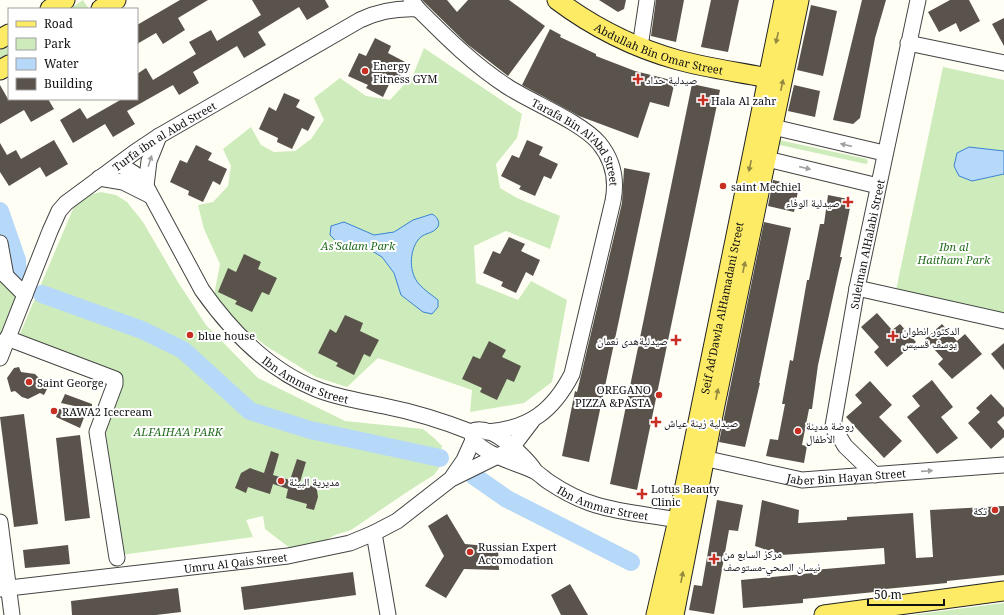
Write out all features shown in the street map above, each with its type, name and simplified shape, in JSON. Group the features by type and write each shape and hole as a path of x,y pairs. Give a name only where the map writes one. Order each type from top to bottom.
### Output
{"main road":[{"path":"52,8 65,0"},
{"path":"103,8 116,0"},
{"name":"Abdullah Bin Omar Street","path":"557,0 585,19 640,47 678,60 768,78"},
{"name":"Seif Ad'Dawla AlHamadani Street","path":"662,614 678,520 698,456 768,78 784,0"},
{"name":"Seif Ad'Dawla AlHamadani Street","path":"662,614 767,159 799,0"},
{"path":"824,615 1004,591"}],"street":[{"path":"640,47 647,0"},
{"name":"Suleiman AlHalabi Street","path":"874,475 845,446 834,426 857,288 884,153 918,0"},
{"name":"Turfa ibn al Abd Street","path":"0,358 4,340 25,295 59,211 66,203 159,136 360,20 388,10 415,5"},
{"name":"Tarafa Bin Al'Abd Street","path":"415,5 467,58 508,87 592,136 604,150 612,166 615,183 613,201 572,374 556,400 532,421"},
{"path":"908,43 1004,63"},
{"path":"773,128 884,153"},
{"path":"99,178 123,182 148,191 149,162 159,136"},
{"path":"767,159 878,186"},
{"name":"Ibn Ammar Street","path":"119,164 138,176 210,300 238,334 267,360 316,389 358,401 411,412 472,436 482,447 497,456 535,472 563,491 595,505 678,520"},
{"path":"0,243 6,276 25,295"},
{"path":"857,288 1004,321"},
{"path":"4,340 115,379 115,384 97,432 117,558"},
{"path":"487,432 510,429 532,421"},
{"path":"497,456 514,446 532,421"},
{"name":"Ibn Ammar Street","path":"472,436 477,430 487,432 514,446 526,458 535,472"},
{"name":"Umru Al Qais Street","path":"451,479 464,460 472,436"},
{"name":"Umru Al Qais Street","path":"4,588 288,556 338,547 374,533 397,520 451,479 497,456"},
{"name":"Jaber Bin Hayan Street","path":"698,456 802,480 1004,465"},
{"path":"0,522 4,588 12,615"},
{"path":"374,533 388,615"}],"green space":[{"path":"83,0 88,8 71,8"},
{"path":"8,46 8,59 0,63 0,50"},
{"name":"As'Salam Park","path":"424,48 522,114 517,138 496,164 500,188 517,198 560,216 550,249 506,231 474,246 476,283 518,300 531,281 567,300 552,382 524,403 470,412 472,390 378,358 347,387 316,377 266,346 236,322 214,295 220,264 204,229 198,205 213,202 228,186 231,166 223,149 251,127 261,145 274,152 295,151 311,139 324,120 314,98 340,78 366,96 390,100 413,75"},
{"name":"Ibn al Haitham Park","path":"943,67 1004,80 1004,313 896,290"},
{"path":"779,140 867,159 868,162 866,164 780,145"},
{"name":"ALFAIHA'A PARK","path":"101,192 116,195 127,202 143,222 178,282 206,325 258,378 345,421 423,429 442,446 441,452 307,423 261,407 256,420 317,439 430,459 441,465 434,475 351,530 335,535 319,544 291,549 265,529 263,516 246,520 253,537 121,555 105,427 122,375 19,336 73,209 84,196"},
{"path":"0,263 18,290 2,333 0,333"},
{"path":"1004,603 1004,615 911,615"}],"water":[{"path":"969,147 1004,151 1004,174 972,181 959,176 954,166 957,153"},
{"path":"432,214 436,216 439,225 434,231 422,236 418,240 413,250 411,262 413,274 419,284 438,300 438,307 432,314 423,312 401,295 394,273 382,257 354,243 337,242 330,235 331,226 344,222 374,235 394,232 413,220"}],"building":[{"path":"180,0 208,0 178,18 185,30 163,44 156,33 138,43 138,24"},
{"path":"252,0 325,0 329,7 307,20 299,7 258,32 266,45 244,58 237,46 193,72 199,83 179,95 173,85 127,111 135,124 113,137 105,124 73,143 60,120 80,108 87,119 120,100 138,100 138,73 146,68 153,80 196,54 189,42 211,30 217,41 261,15"},
{"path":"422,0 447,0 457,12 468,0 509,0 545,26 508,76 467,44"},
{"path":"599,0 626,0 624,9 618,12"},
{"path":"656,0 684,0 676,42 651,36"},
{"path":"711,0 739,0 728,52 701,47"},
{"path":"862,0 886,0 875,38 860,118 853,124 833,120"},
{"path":"950,0 969,0 980,21 960,32 956,23 939,32 928,12"},
{"path":"811,5 837,11 823,76 797,70"},
{"path":"1004,18 1004,46 992,24"},
{"path":"550,29 561,35 560,37 596,54 596,56 635,71 675,81 669,107 650,102 638,138 579,116 522,85"},
{"path":"375,38 391,46 388,53 407,63 399,79 393,76 383,97 366,88 368,85 348,76 359,53 366,56"},
{"path":"692,84 720,90 637,490 610,484"},
{"path":"0,85 8,100 49,100 54,109 31,122 24,110 0,124"},
{"path":"794,85 820,91 815,117 788,111"},
{"path":"284,93 300,100 296,107 315,117 308,131 302,128 292,149 277,142 278,138 259,129 269,107 276,111"},
{"path":"54,140 68,164 46,177 40,167 9,186 0,172 0,143 7,155 16,150 21,159"},
{"path":"527,140 543,147 539,155 558,164 551,179 544,176 535,196 519,189 521,186 501,176 512,155 519,158"},
{"path":"196,145 212,153 208,160 227,169 220,185 213,181 203,202 188,195 189,191 170,182 180,160 187,163"},
{"path":"624,168 650,173 589,462 562,456 575,391 577,392 622,203"},
{"path":"773,180 799,186 794,212 768,206"},
{"path":"828,195 848,199 851,203 840,257 842,257 818,365 812,409 809,409 802,445 807,446 804,463 766,456 770,439 778,440 785,404 782,404 790,360 793,361 807,280 809,280 820,224 824,224"},
{"path":"764,222 791,228 760,383 745,447 719,442"},
{"path":"509,237 525,244 521,251 540,260 533,276 526,272 516,293 501,286 503,282 483,273 493,251 500,254"},
{"path":"244,254 261,262 258,269 277,278 269,295 262,292 252,312 235,304 237,301 218,292 228,268 236,272"},
{"path":"877,313 892,330 900,324 916,342 887,367 874,352 879,347 861,327"},
{"path":"345,315 363,323 360,331 379,340 370,357 364,354 354,375 336,366 338,363 318,353 330,329 336,333"},
{"path":"942,324 957,341 965,334 982,354 952,379 938,364 943,359 925,339"},
{"path":"489,341 506,350 502,357 521,366 514,382 507,379 497,400 480,392 482,388 462,379 473,356 480,359"},
{"path":"1004,343 1004,370 991,354"},
{"path":"19,367 21,372 35,374 40,379 42,385 48,387 44,395 40,393 28,399 22,397 15,391 11,392 7,378 14,368"},
{"path":"932,380 953,407 941,417 958,438 937,454 907,417 920,406 912,396"},
{"path":"870,381 892,405 879,417 902,441 884,458 846,417 862,403 855,395"},
{"path":"65,394 92,404 92,408 88,407 80,428 56,417 59,409 79,407 61,403"},
{"path":"991,394 1004,408 1004,416 997,422 1004,430 1004,437 991,449 968,423 980,412 976,408"},
{"path":"24,414 38,524 14,527 0,417"},
{"path":"80,435 90,518 65,521 56,438"},
{"name":"مديرية البيئة","path":"271,451 279,454 273,475 290,480 297,459 306,462 300,482 316,487 318,497 314,510 306,508 307,504 286,498 288,489 273,484 270,494 248,487 246,493 235,488 241,473 250,468 264,473"},
{"path":"717,500 743,505 738,531 729,530 714,614 689,610 694,585 702,586"},
{"path":"762,500 799,510 798,523 847,520 847,517 913,513 916,558 933,557 930,510 1004,506 1004,575 947,581 947,583 875,590 875,592 803,599 803,603 743,608 741,580 813,573 813,570 885,564 884,548 781,555 755,546"},
{"name":"Russian Expert Accomodation","path":"447,514 465,544 498,547 499,570 464,569 446,598 425,586 444,556 428,526"},
{"path":"68,545 70,564 25,568 23,550"},
{"path":"353,572 356,595 244,610 241,587"},
{"path":"570,584 588,615 561,615 551,595"},
{"path":"178,588 181,612 156,615 72,615 71,601"}],"waterway":[{"path":"0,211 17,260 18,276"},
{"path":"42,294 142,330 183,350 250,411 310,430 440,458"},
{"path":"474,476 507,499 631,562"}],"place":[{"name":"Energy Fitness GYM","path":"365,71"},
{"name":"صيدلية حداد","path":"638,79"},
{"name":"Hala Al zahr","path":"703,100"},
{"name":"saint Mechiel","path":"723,186"},
{"name":"صيدلية الوفاء","path":"848,202"},
{"name":"blue house","path":"190,335"},
{"name":"الدكتور انطوان يوسف قسيس","path":"893,336"},
{"name":"صيدليةهدى نعمان","path":"676,340"},
{"name":"Saint George","path":"29,382"},
{"name":"OREGANO PIZZA &PASTA","path":"659,395"},
{"name":"RAWA2 Icecream","path":"54,411"},
{"name":"صيدلية زينة عياش","path":"656,422"},
{"name":"روضة مدينة الأطفال","path":"798,431"},
{"name":"مديرية البيئة","path":"281,481"},
{"name":"Lotus Beauty Clinic","path":"642,494"},
{"name":"تكة","path":"995,510"},
{"name":"Russian Expert Accomodation","path":"470,552"},
{"name":"مركز السابع من نيسان الصحي-مستوصف","path":"714,559"}]}
